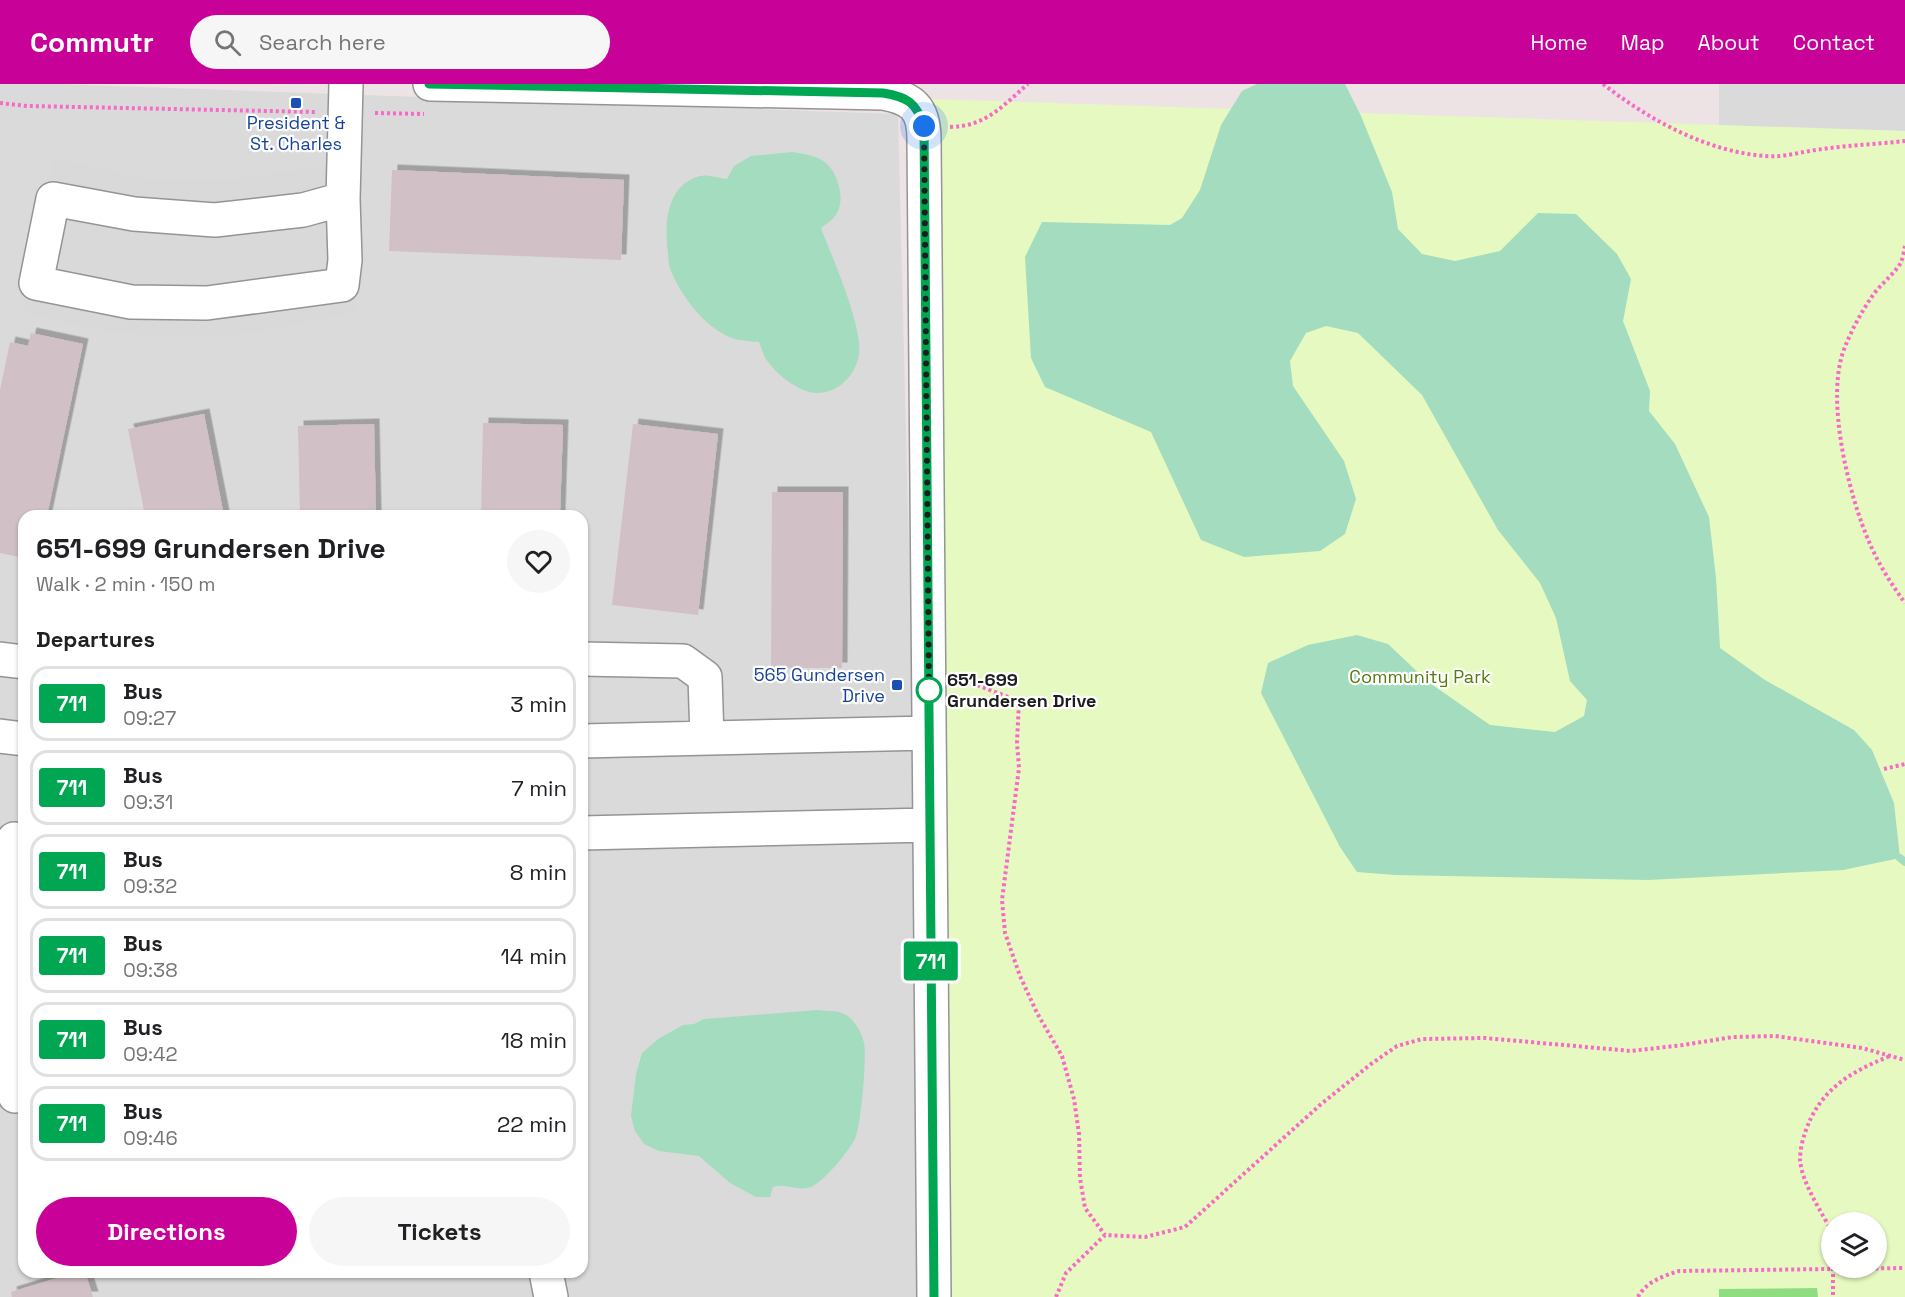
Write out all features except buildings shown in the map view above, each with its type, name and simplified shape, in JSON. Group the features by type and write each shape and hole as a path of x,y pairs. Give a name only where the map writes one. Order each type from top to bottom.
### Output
{"street":[{"path":"343,199 303,210 215,220 134,214 52,199 36,283 130,302 207,303 342,285 345,260 343,199 345,84"},
{"path":"430,84 883,93 900,96 913,104 919,112 924,126 934,1297"},
{"path":"0,659 18,661"},
{"path":"588,659 683,661 705,678 707,738"},
{"path":"588,741 929,733"},
{"path":"0,736 18,738"},
{"path":"588,833 930,825"},
{"path":"13,839 15,1096"},
{"path":"547,1278 551,1297"}],"path":[{"path":"945,128 972,126 981,122 1028,84"},
{"path":"1603,84 1632,106 1678,130 1724,149 1764,156 1788,156 1821,149 1905,141"},
{"path":"0,103 27,106 325,112"},
{"path":"1905,246 1903,262 1874,293 1843,350 1837,407 1852,494 1870,545 1905,603"},
{"path":"966,681 1019,701 1017,743 1019,768 1002,900 1005,933 1020,976 1037,1013 1062,1056 1074,1099 1080,1178 1085,1208 1105,1235"},
{"path":"1884,769 1905,764"},
{"path":"1056,1297 1066,1273 1105,1235 1145,1237 1185,1227 1320,1105 1371,1064 1397,1046 1422,1039 1485,1038 1631,1051 1733,1036 1775,1036 1862,1048 1905,1060"},
{"path":"1822,1212 1809,1187 1800,1160 1803,1139 1811,1114 1828,1093 1846,1078 1867,1065 1891,1056"},
{"path":"1638,1297 1641,1290 1661,1276 1679,1271 1821,1268"},
{"path":"1887,1268 1905,1268"},
{"path":"1833,1278 1833,1297"}],"shaded area":[{"path":"0,84 58,84 898,114 915,787 923,1297 0,1297"},
{"path":"1257,84 1345,84 1361,116 1392,192 1398,229 1422,254 1455,261 1500,251 1538,213 1576,214 1617,254 1631,279 1623,321 1650,391 1649,411 1675,444 1709,517 1716,578 1720,648 1765,680 1854,730 1872,750 1894,803 1900,858 1843,870 1648,880 1395,875 1357,872 1340,847 1261,693 1268,663 1308,645 1357,635 1388,644 1427,681 1490,725 1555,732 1584,716 1587,700 1570,681 1556,618 1540,583 1498,530 1422,395 1358,333 1326,326 1306,333 1290,361 1293,386 1344,461 1356,499 1345,534 1320,551 1244,557 1201,540 1151,432 1045,387 1031,358 1025,257 1042,222 1170,225 1182,218 1200,190 1221,125 1242,91"},
{"path":"1719,84 1905,84 1905,131 1719,126"},
{"path":"792,152 810,155 823,161 831,169 838,182 840,204 838,210 832,219 821,228 852,310 859,342 859,355 851,374 838,387 820,393 801,389 784,378 767,361 759,342 732,338 713,327 696,311 681,291 668,260 667,218 674,197 680,188 700,176 727,179 734,166 751,156"},
{"path":"53,158 150,180 236,179 349,162 356,310 347,314 237,334 164,337 90,328 23,312"},
{"path":"817,1010 838,1012 851,1019 863,1039 865,1062 861,1107 855,1139 837,1163 816,1184 805,1188 773,1187 770,1197 756,1197 730,1183 699,1156 659,1151 644,1144 635,1131 631,1116 636,1074 642,1053 658,1039 683,1025 694,1024 704,1019"}],"green space":[{"name":"Community Park","path":"932,99 1905,131 1905,1297 937,1297"},
{"path":"1817,1288 1818,1297 1719,1297 1719,1289"}],"waterway":[{"path":"1900,858 1905,862"}],"bus line":[{"name":"711","path":"429,84 883,93 900,96 913,104 919,112 924,126 934,1297"}],"place":[{"name":"President & St. Charles","path":"296,103"},
{"name":"565 Gundersen Drive","path":"897,685"},
{"name":"651-699 Grundersen Drive","path":"929,690"}],"route":[{"path":"924,126 929,690"}]}
